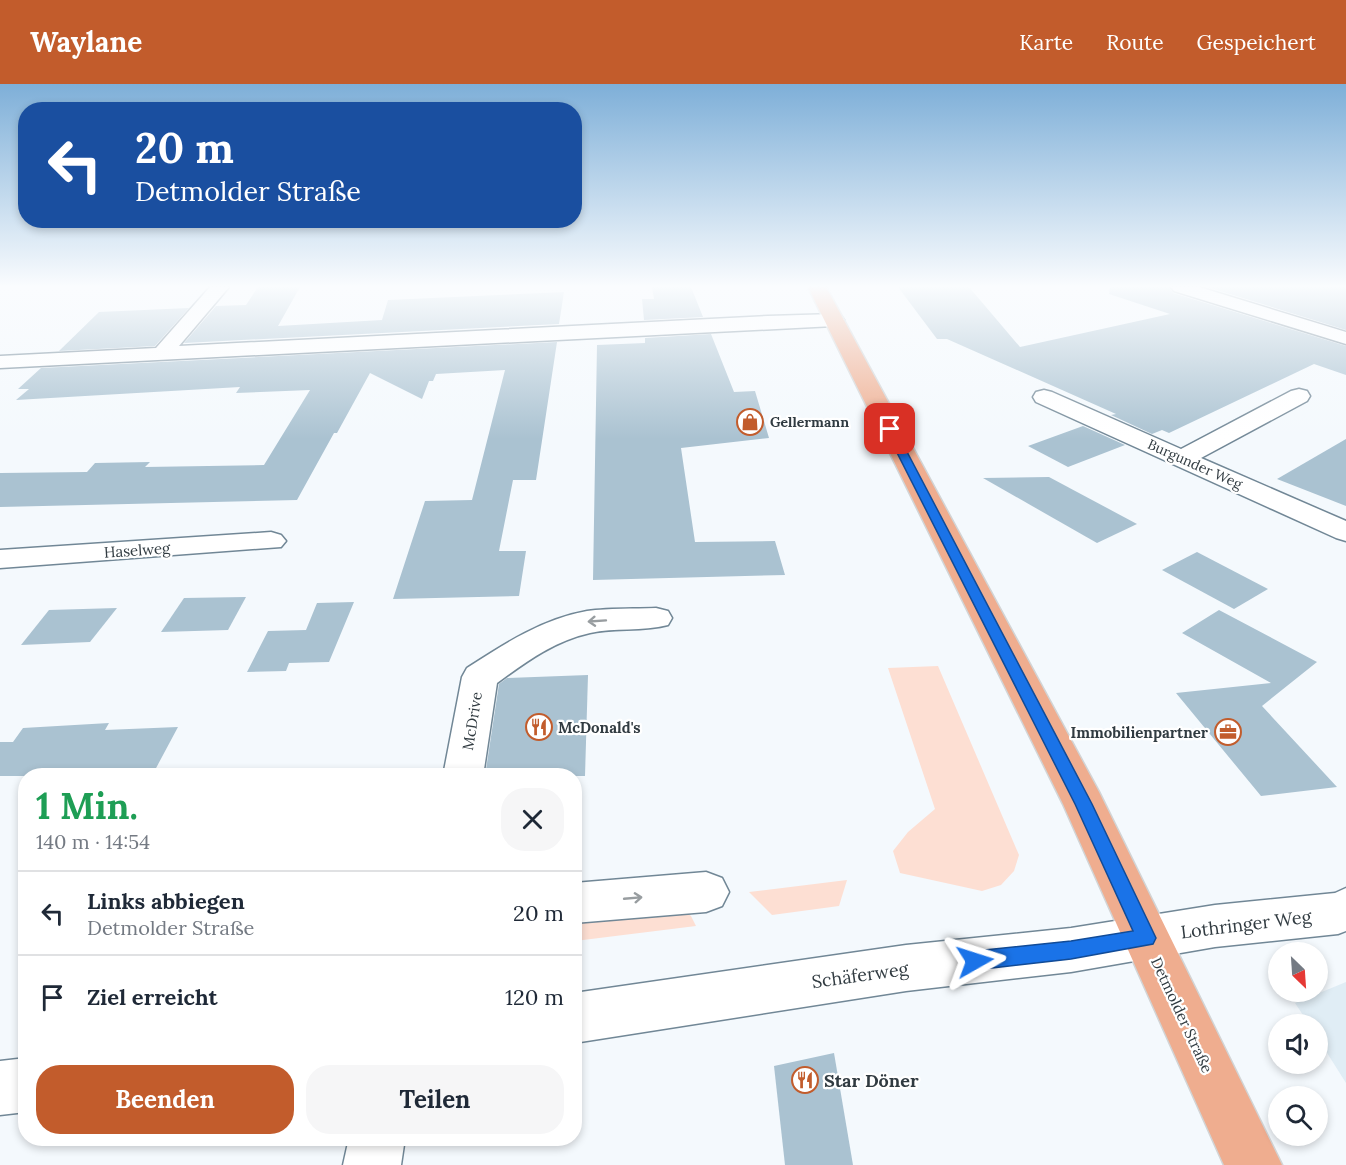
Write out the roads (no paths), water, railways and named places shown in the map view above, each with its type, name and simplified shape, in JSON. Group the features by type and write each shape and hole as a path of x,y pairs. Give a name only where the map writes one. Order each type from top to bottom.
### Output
{"main road":[{"name":"Detmolder Straße","path":"842,337 1084,804 1253,1165"}],"street":[{"path":"162,354 176,337"},
{"path":"0,362 162,354 381,337"},
{"path":"1182,458 1299,396"},
{"name":"Burgunder Weg","path":"1044,397 1345,530"},
{"name":"Haselweg","path":"1,559 271,541"},
{"name":"McDrive","path":"464,768 480,677 533,641 587,622 656,618"},
{"path":"582,902 706,892"},
{"name":"Lothringer Weg","path":"1146,938 1215,927 1338,913 1346,909"},
{"name":"Schäferweg","path":"582,1016 906,968 1071,950 1146,938"},
{"path":"0,1088 18,1086"},
{"path":"372,1165 376,1146"}],"place":[{"name":"Gellermann","path":"750,422"},
{"name":"McDonald's","path":"539,727"},
{"name":"Immobilienpartner","path":"1228,732"},
{"name":"Star Döner","path":"805,1080"}]}
